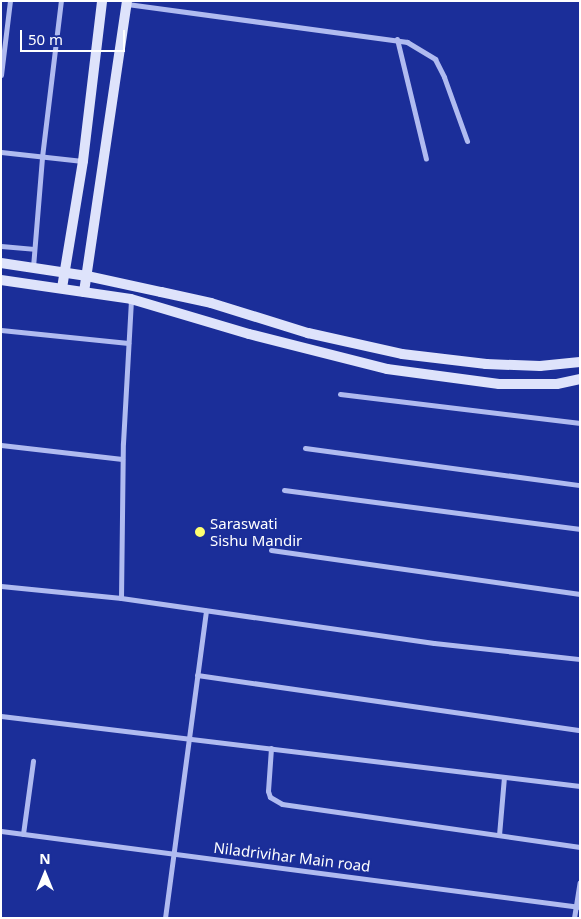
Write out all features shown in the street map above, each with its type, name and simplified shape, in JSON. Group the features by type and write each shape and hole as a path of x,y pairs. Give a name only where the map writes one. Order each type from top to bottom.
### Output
{"street":[{"path":"1,75 10,1"},
{"path":"33,267 42,158 61,1"},
{"path":"62,288 83,161 102,1"},
{"path":"84,292 127,3 407,42 435,59 444,77 467,140"},
{"path":"397,40 426,159"},
{"path":"1,152 83,161"},
{"path":"1,246 34,250"},
{"path":"1,263 87,276 211,303 308,333 402,354 486,364 540,366 580,362"},
{"path":"1,280 131,299 249,334 387,369 499,384 557,384 580,379"},
{"path":"121,598 122,458 131,299"},
{"path":"1,330 128,343"},
{"path":"340,394 580,423"},
{"path":"1,445 122,458"},
{"path":"305,448 580,485"},
{"path":"284,490 580,529"},
{"path":"271,550 580,594"},
{"path":"1,586 121,598 206,612 331,627 434,643 580,660"},
{"path":"165,918 206,612"},
{"path":"197,676 580,730"},
{"path":"1,716 580,786"},
{"path":"271,748 268,791 270,797 282,804 580,847"},
{"path":"23,834 33,761"},
{"path":"499,835 504,777"},
{"name":"Niladrivihar Main road","path":"1,831 578,906"},
{"path":"574,918 578,906 580,882"}],"place":[{"name":"Saraswati Sishu Mandir","path":"200,532"}]}
